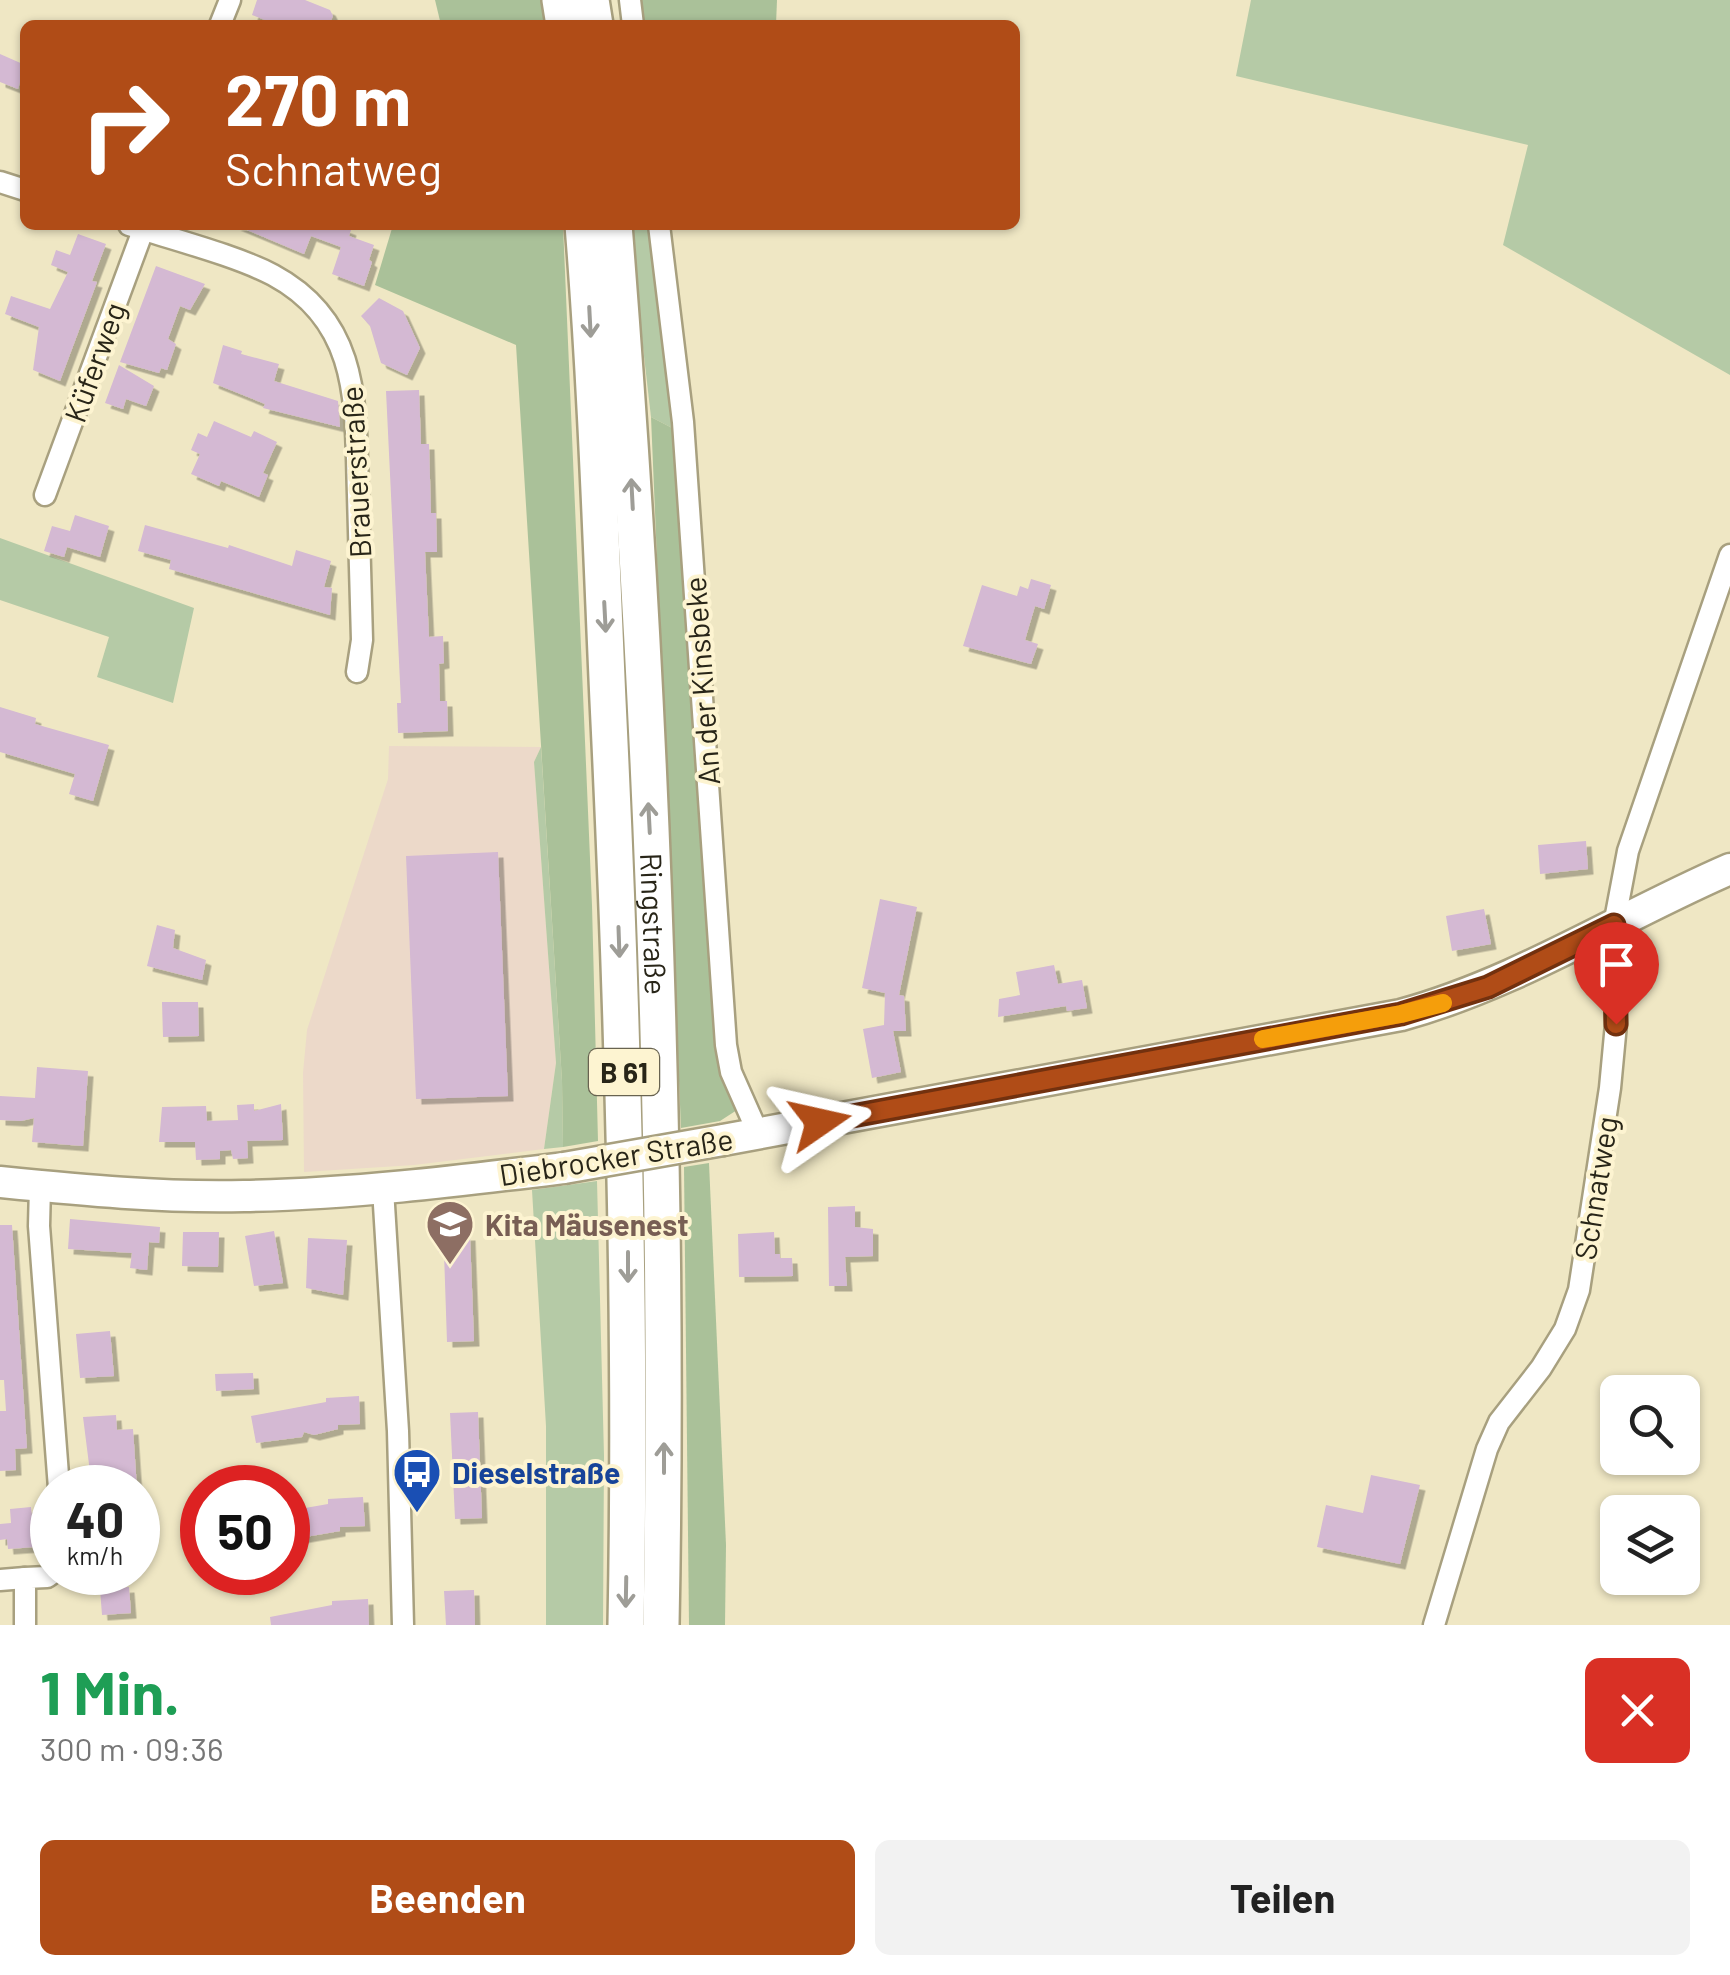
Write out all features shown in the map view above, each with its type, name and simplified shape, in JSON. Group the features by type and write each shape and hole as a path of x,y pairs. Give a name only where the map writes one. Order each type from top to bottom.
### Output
{"highway":[{"name":"Ringstraße","path":"583,230 624,1051 629,1454 626,1625"},
{"name":"Ringstraße","path":"614,230 640,626 658,1042 664,1457 661,1625"}],"main road":[{"name":"Diebrocker Straße","path":"0,1182 240,1196 382,1189 564,1168 723,1140 1401,1014 1488,987 1730,869"}],"street":[{"name":"Küferweg","path":"45,495 138,230"},
{"name":"Brauerstraße","path":"147,230 272,275 325,317 339,341 355,398 362,640 357,672"},
{"name":"An der Kinsbeke","path":"659,230 683,422 726,1045 731,1072 758,1133"},
{"name":"Schnatweg","path":"1434,1625 1487,1449 1499,1422 1565,1329 1579,1290 1590,1233 1616,1024 1614,925 1628,851 1730,555"},
{"path":"40,1186 39,1226 58,1465"},
{"path":"382,1189 396,1398 403,1625"},
{"path":"25,1625 26,1578"},
{"path":"0,1580 30,1578"}],"shaded area":[{"path":"389,746 541,747 534,762 556,1063 544,1149 414,1165 304,1172 303,1073 307,1030 388,779"}],"green space":[{"path":"435,0 542,0 544,20 440,20"},
{"path":"640,0 777,0 776,20 642,20"},
{"path":"1251,0 1730,0 1730,375 1503,245 1528,145 1236,76"},
{"path":"392,230 563,230 592,905 598,1141 563,1147 516,345 375,285"},
{"path":"630,230 652,230 676,430 651,417"},
{"path":"651,417 676,430 709,958 724,1076 737,1110 720,1121 681,1128"},
{"path":"0,538 194,608 173,703 97,677 109,637 0,600"},
{"path":"541,747 563,1147 544,1149 556,1063 534,762"},
{"path":"709,1163 726,1545 725,1625 689,1625 684,1167"},
{"path":"597,1181 604,1456 603,1625 546,1625 546,1426 532,1190"}],"building":[{"path":"257,0 305,0 330,10 333,16 331,20 265,20 252,15"},
{"path":"0,54 20,63 20,82 18,89 0,82"},
{"path":"247,230 351,230 349,236 374,245 364,286 332,274 341,247 311,236 304,254"},
{"path":"78,234 106,244 92,281 97,282 60,381 33,370 39,327 5,314 11,296 50,309 68,272 51,265 56,250 70,255"},
{"path":"156,266 205,284 190,310 180,306 168,339 176,344 167,370 161,368 159,373 120,362"},
{"path":"379,298 403,311 420,348 407,375 381,363 370,326 361,316"},
{"path":"223,345 279,364 274,381 338,401 340,427 263,408 265,404 213,383"},
{"path":"119,365 154,386 146,406 126,399 123,409 105,403"},
{"path":"419,390 421,444 429,444 431,513 436,513 437,552 425,552 429,637 443,636 440,701 447,701 448,731 398,733 397,703 401,703 386,391"},
{"path":"214,421 251,437 254,431 277,442 263,473 268,475 259,497 191,474 200,454 191,450 198,433 207,437"},
{"path":"75,515 109,526 100,557 67,547 64,557 44,551 52,526 70,531"},
{"path":"145,525 228,548 229,545 292,566 296,550 331,561 324,587 332,588 330,615 169,569 171,560 138,551"},
{"path":"1031,579 1051,585 1044,609 1035,606 1025,640 1038,644 1031,664 963,646 982,585 1017,596 1020,586 1028,589"},
{"path":"0,707 36,718 35,724 109,745 93,801 69,794 75,774 0,752"},
{"path":"1586,841 1588,869 1540,874 1538,845"},
{"path":"498,852 508,1096 416,1099 406,856"},
{"path":"880,899 917,907 899,995 904,996 906,1031 893,1031 901,1072 872,1078 863,1029 884,1025 885,993 862,988"},
{"path":"1484,909 1491,944 1452,951 1446,916"},
{"path":"157,925 175,930 173,948 206,960 202,980 147,966"},
{"path":"1054,965 1058,984 1082,980 1087,1008 1067,1011 1066,1006 998,1017 999,999 1020,995 1016,972"},
{"path":"162,1002 198,1002 199,1036 163,1037"},
{"path":"37,1067 88,1071 83,1146 32,1142 34,1118 0,1120 0,1096 35,1098"},
{"path":"254,1104 254,1111 281,1104 283,1140 247,1141 248,1158 233,1159 231,1150 220,1151 220,1159 196,1160 195,1142 159,1142 162,1107 206,1106 207,1121 238,1120 237,1105"},
{"path":"855,1206 855,1227 873,1229 873,1256 845,1257 847,1286 829,1286 828,1207"},
{"path":"70,1219 160,1227 159,1243 149,1242 147,1270 130,1268 132,1253 68,1249"},
{"path":"0,1225 12,1225 27,1448 15,1449 16,1470 0,1471 0,1411 6,1411 4,1380 0,1380"},
{"path":"274,1231 283,1283 254,1286 245,1236"},
{"path":"183,1232 219,1232 218,1267 182,1266"},
{"path":"774,1232 775,1254 792,1258 793,1276 739,1277 738,1234"},
{"path":"470,1235 474,1341 447,1342 444,1253 438,1252 437,1236"},
{"path":"308,1238 347,1240 343,1295 306,1288"},
{"path":"110,1331 114,1376 80,1378 76,1334"},
{"path":"253,1373 254,1389 216,1391 215,1374"},
{"path":"359,1396 360,1424 256,1443 251,1416 326,1402 326,1398"},
{"path":"478,1412 482,1518 455,1519 450,1413"},
{"path":"116,1415 117,1430 133,1429 135,1465 89,1465 83,1417"},
{"path":"1371,1475 1420,1485 1400,1564 1317,1547 1326,1505 1363,1513"},
{"path":"363,1497 365,1526 340,1527 340,1531 310,1536 310,1507 328,1504 328,1499"},
{"path":"30,1507 30,1547 8,1549 7,1539 0,1540 0,1524 11,1523 10,1509"},
{"path":"474,1590 475,1625 446,1625 444,1591"},
{"path":"100,1595 130,1595 131,1613 102,1615"},
{"path":"368,1599 369,1625 271,1625 270,1617 332,1605 332,1601"}],"slow traffic":[{"path":"1263,1039 1443,1003"}],"place":[{"name":"Kita Mäusenest","path":"450,1266"},
{"name":"Dieselstraße","path":"417,1514"}],"route":[{"path":"820,1122 1401,1014 1488,987 1614,925 1616,1024"}]}
